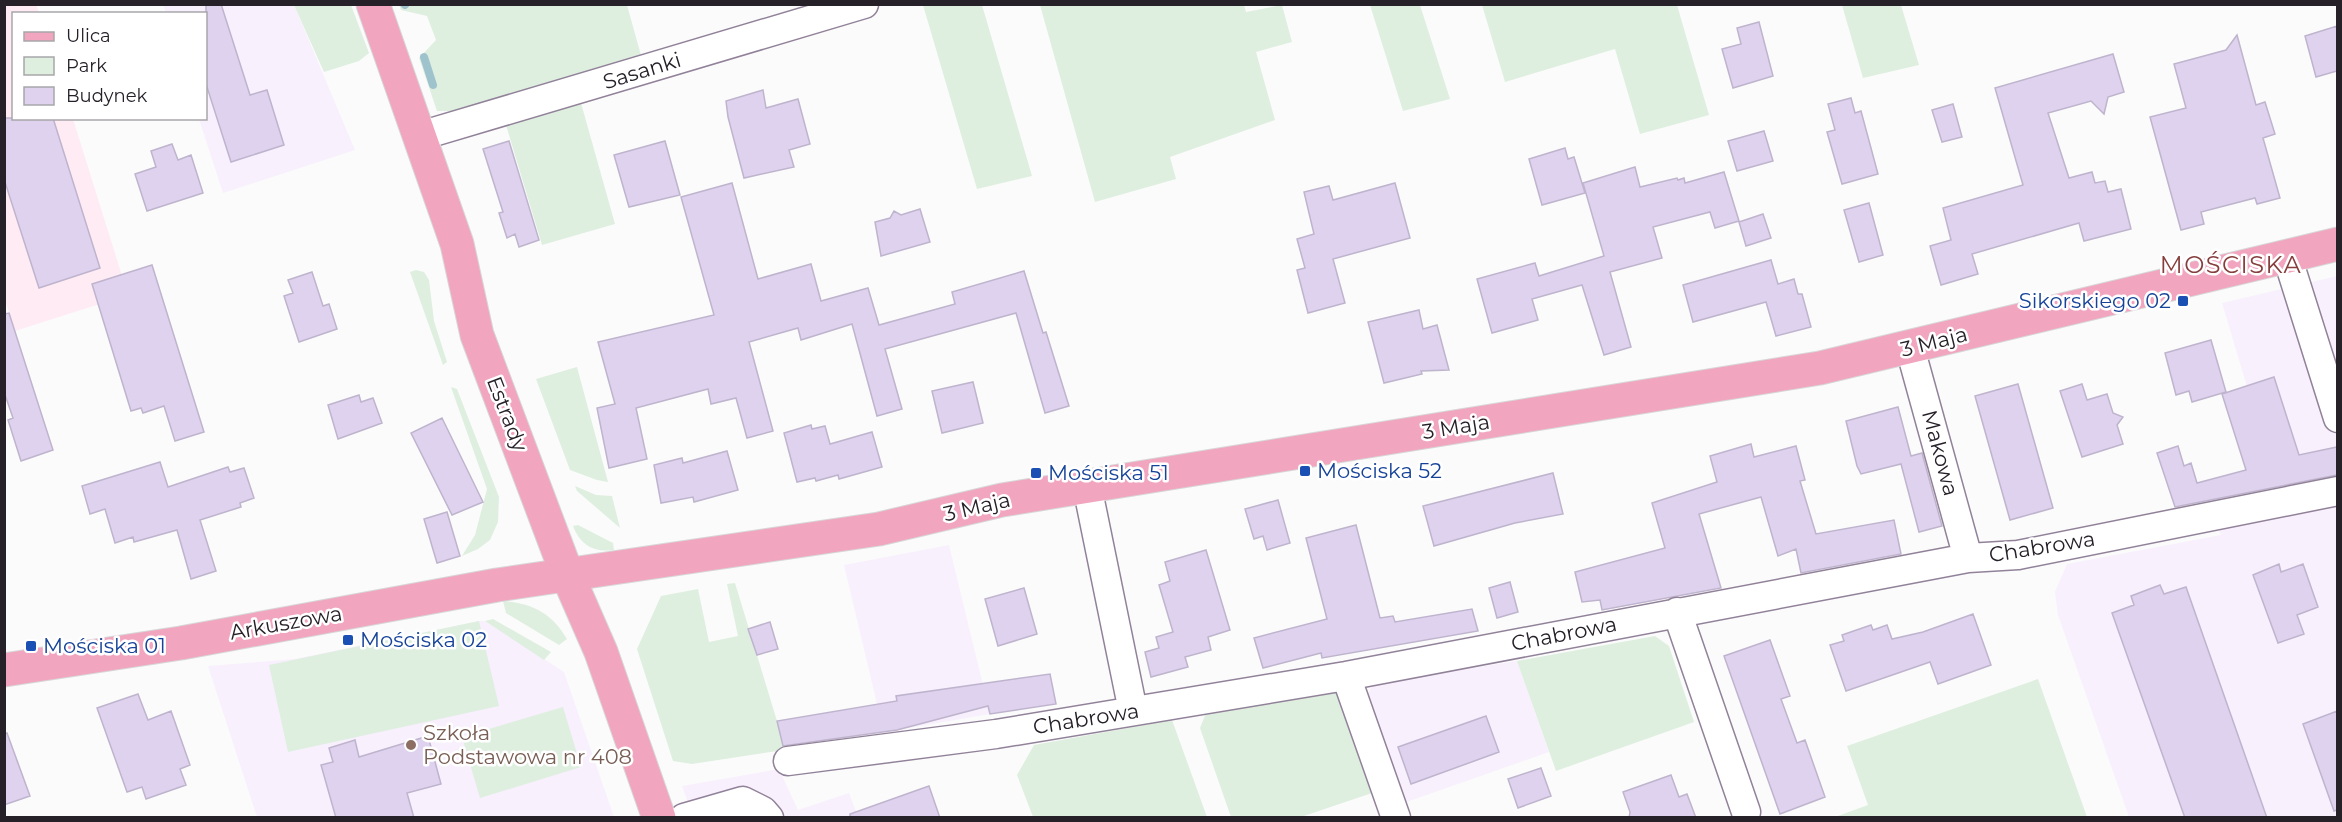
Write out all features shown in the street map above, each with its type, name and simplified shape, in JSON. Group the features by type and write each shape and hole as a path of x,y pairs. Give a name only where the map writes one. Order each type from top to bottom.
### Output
{"main road":[{"name":"Estrady","path":"373,4 460,255 477,335 567,574 601,652 659,818"},
{"name":"3 Maja","path":"567,574 879,529 1002,500 1821,368 2337,243"},
{"name":"Arkuszowa","path":"4,670 181,643 567,574"}],"street":[{"name":"Sasanki","path":"420,136 864,4"},
{"path":"2287,256 2337,418"},
{"name":"Makowa","path":"1910,348 1968,558"},
{"path":"1087,486 1133,711"},
{"name":"Chabrowa","path":"788,761 996,734 1346,676 1968,558 2018,555 2337,491"},
{"path":"1677,612 1746,812"},
{"path":"1346,676 1396,818"},
{"path":"684,818 743,801 763,811 769,818"}],"shaded area":[{"path":"4,5 36,5 39,12 12,12 12,120 73,120 128,295 15,331 4,297"},
{"path":"163,5 294,5 355,150 223,193 199,120 207,120 207,12 166,12"},
{"path":"2337,276 2337,479 2278,490 2222,303"},
{"path":"2337,499 2337,817 2129,817 2058,615 2055,592 2067,564 2221,535 2216,522"},
{"path":"949,545 990,714 885,732 880,704 877,704 844,565"},
{"name":"Szkoła Podstawowa nr 408","path":"485,621 564,672 614,817 257,817 208,666 295,659"},
{"path":"1517,661 1549,752 1401,804 1365,700 1373,684"},
{"path":"779,769 798,810 849,793 858,817 693,817 682,786"}],"green space":[{"path":"294,5 351,5 369,53 359,61 324,72"},
{"path":"399,5 627,5 642,59 464,111 437,111 419,58 436,40 427,16 401,10"},
{"path":"923,5 982,5 1032,176 977,189"},
{"path":"1040,5 1244,5 1246,12 1282,5 1292,42 1256,52 1275,120 1170,157 1176,179 1095,202"},
{"path":"1370,5 1420,5 1450,99 1403,111"},
{"path":"1482,5 1677,5 1709,115 1640,134 1615,49 1505,82"},
{"path":"1842,5 1901,5 1919,65 1863,78"},
{"path":"581,103 615,224 542,245 506,125"},
{"path":"416,270 424,272 429,280 434,321 447,362 443,365 410,272"},
{"path":"577,367 608,482 570,470 536,379"},
{"path":"451,387 457,389 499,497 498,522 490,540 478,549 462,556 475,535 487,489"},
{"path":"575,486 596,495 612,496 620,528 577,491"},
{"path":"578,525 613,543 614,550 594,549 584,543 573,526"},
{"path":"735,583 784,750 692,764 673,761 637,649 661,596 698,589 709,642 738,636 727,584"},
{"path":"503,601 523,604 540,611 555,622 567,639 559,645 506,613"},
{"path":"493,619 551,652 544,660 485,621"},
{"path":"479,621 499,706 288,752 269,665"},
{"path":"1655,636 1669,646 1694,722 1556,771 1517,661"},
{"path":"2038,679 2087,817 1835,817 1868,805 1847,746"},
{"path":"1340,690 1375,792 1301,817 1231,817 1200,728 1206,713"},
{"path":"563,707 581,767 480,798 462,737"},
{"path":"1172,720 1207,817 1033,817 1017,775 1034,745"}],"building":[{"path":"206,4 221,4 250,95 267,90 284,145 231,162 207,87"},
{"path":"1759,22 1773,76 1733,88 1722,49 1741,44 1737,28"},
{"path":"2337,26 2337,71 2316,77 2305,36"},
{"path":"2237,35 2256,105 2265,102 2275,134 2263,138 2280,198 2257,204 2255,198 2201,212 2204,224 2181,230 2150,117 2186,108 2174,64 2226,50"},
{"path":"2113,54 2124,92 2108,97 2104,114 2091,101 2048,113 2069,178 2092,172 2095,183 2105,181 2108,192 2121,189 2131,229 2084,241 2079,223 1972,254 1978,274 1941,285 1930,246 1951,240 1943,208 2023,185 1995,88"},
{"path":"763,90 766,108 798,99 810,144 789,150 794,167 744,178 726,101"},
{"path":"1851,98 1855,113 1861,111 1878,174 1842,184 1827,132 1835,130 1828,104"},
{"path":"1953,104 1962,137 1942,142 1932,110"},
{"path":"4,118 54,120 100,268 39,288 4,179"},
{"path":"1764,131 1773,161 1737,171 1728,141"},
{"path":"509,141 539,240 519,247 515,234 507,238 499,213 503,212 483,149"},
{"path":"665,141 680,195 629,207 614,155"},
{"path":"172,144 178,160 191,155 203,193 147,211 135,174 156,167 151,151"},
{"path":"1565,148 1568,159 1574,157 1585,193 1542,205 1529,159"},
{"path":"1635,167 1640,187 1677,178 1678,180 1684,178 1685,183 1724,172 1739,221 1715,228 1710,212 1653,227 1662,258 1610,272 1631,347 1604,355 1582,285 1532,299 1538,320 1492,333 1477,279 1535,263 1539,276 1604,256 1583,183"},
{"path":"732,183 758,279 811,264 821,301 868,288 879,325 955,304 952,292 1024,271 1069,406 1045,413 1016,313 885,349 902,409 877,416 852,324 801,340 798,328 749,342 773,431 747,438 736,398 711,404 708,389 636,408 647,459 609,468 597,408 615,404 598,342 714,315 681,197"},
{"path":"1395,183 1410,238 1333,259 1345,303 1308,313 1297,270 1305,268 1297,239 1314,234 1304,192 1329,186 1333,200"},
{"path":"1869,203 1883,255 1859,262 1844,210"},
{"path":"920,209 930,242 881,256 875,222 890,218 894,211 901,215"},
{"path":"1763,214 1771,238 1746,246 1739,222"},
{"path":"1771,260 1778,284 1794,279 1798,294 1802,294 1811,327 1776,336 1766,302 1693,322 1683,285"},
{"path":"152,265 204,432 175,441 164,406 143,413 141,408 131,411 92,284"},
{"path":"312,272 323,306 329,304 337,329 299,342 284,296 293,293 288,280"},
{"path":"1419,310 1423,329 1437,325 1449,370 1421,371 1422,374 1384,383 1368,322"},
{"path":"9,313 53,450 21,461 8,420 13,418 4,392 4,314"},
{"path":"2211,340 2226,392 2192,402 2189,391 2176,395 2165,353"},
{"path":"2274,377 2299,455 2337,447 2337,475 2175,507 2157,453 2178,446 2184,466 2191,463 2197,483 2246,470 2222,394"},
{"path":"973,382 983,423 942,433 932,391"},
{"path":"2018,384 2053,508 2010,520 1975,396"},
{"path":"2082,384 2087,400 2107,394 2113,413 2123,417 2117,425 2123,444 2082,457 2060,391"},
{"path":"359,395 361,402 373,398 382,423 338,439 328,405"},
{"path":"1898,407 1911,456 1922,453 1942,526 1919,532 1901,464 1861,474 1857,466 1846,421"},
{"path":"442,418 483,502 452,515 411,433"},
{"path":"811,425 812,429 825,426 830,444 872,432 882,467 839,479 838,475 816,481 815,478 797,482 784,433"},
{"path":"1751,444 1754,457 1796,446 1805,480 1800,481 1816,534 1894,520 1901,554 1801,573 1796,549 1778,556 1761,497 1699,514 1721,588 1602,610 1600,600 1582,602 1575,572 1665,548 1652,503 1717,482 1710,456"},
{"path":"727,451 738,490 694,502 693,497 661,503 654,465 682,458 683,463"},
{"path":"160,462 168,487 228,467 230,472 244,468 254,498 240,503 241,507 200,520 216,571 191,579 177,530 134,542 133,537 115,543 105,509 90,514 82,486"},
{"path":"1553,473 1563,514 1515,523 1434,546 1423,506"},
{"path":"1278,500 1290,543 1267,550 1263,536 1254,539 1245,509"},
{"path":"447,512 460,556 437,563 424,519"},
{"path":"1356,525 1380,618 1393,616 1395,622 1472,609 1478,631 1322,658 1321,653 1263,668 1254,638 1327,619 1306,538"},
{"path":"1206,550 1230,630 1208,637 1211,650 1185,657 1188,667 1151,677 1145,652 1159,648 1156,637 1173,632 1159,585 1170,581 1165,562"},
{"path":"2279,564 2281,572 2303,564 2318,607 2297,615 2304,634 2278,643 2253,575"},
{"path":"1510,582 1518,612 1497,618 1489,588"},
{"path":"2160,585 2164,594 2186,587 2267,818 2185,818 2112,613 2134,605 2131,596"},
{"path":"1024,588 1037,634 998,646 985,599"},
{"path":"1973,614 1991,665 1938,684 1930,662 1846,691 1830,645 1844,641 1842,635 1871,625 1873,630 1887,625 1892,639 1923,632"},
{"path":"770,622 778,649 757,655 748,629"},
{"path":"1770,640 1790,696 1781,699 1797,743 1805,740 1825,797 1780,814 1724,656"},
{"path":"1050,674 1056,704 990,714 988,706 897,730 783,746 777,721 897,701 896,696"},
{"path":"138,694 148,720 171,711 190,765 180,769 186,785 146,799 142,787 127,792 97,708"},
{"path":"2337,711 2337,810 2334,811 2303,724"},
{"path":"1486,716 1499,752 1411,784 1398,747"},
{"path":"7,733 30,796 4,805 4,734"},
{"path":"428,736 441,784 407,793 414,818 336,818 321,765 333,762 329,748 355,740 359,757"},
{"path":"1541,768 1551,796 1518,808 1508,779"},
{"path":"1671,775 1679,797 1687,794 1696,818 1629,818 1630,812 1623,792"},
{"path":"929,786 940,818 850,818 850,814"}],"waterway":[{"path":"424,57 433,85"}],"place":[{"name":"Sikorskiego 02","path":"2183,301"},
{"name":"Mościska 52","path":"1305,471"},
{"name":"Mościska 51","path":"1036,473"},
{"name":"Mościska 02","path":"348,640"},
{"name":"Mościska 01","path":"31,646"},
{"name":"Szkoła Podstawowa nr 408","path":"411,745"}],"district":[{"name":"MOŚCISKA","path":"2231,265"}]}
